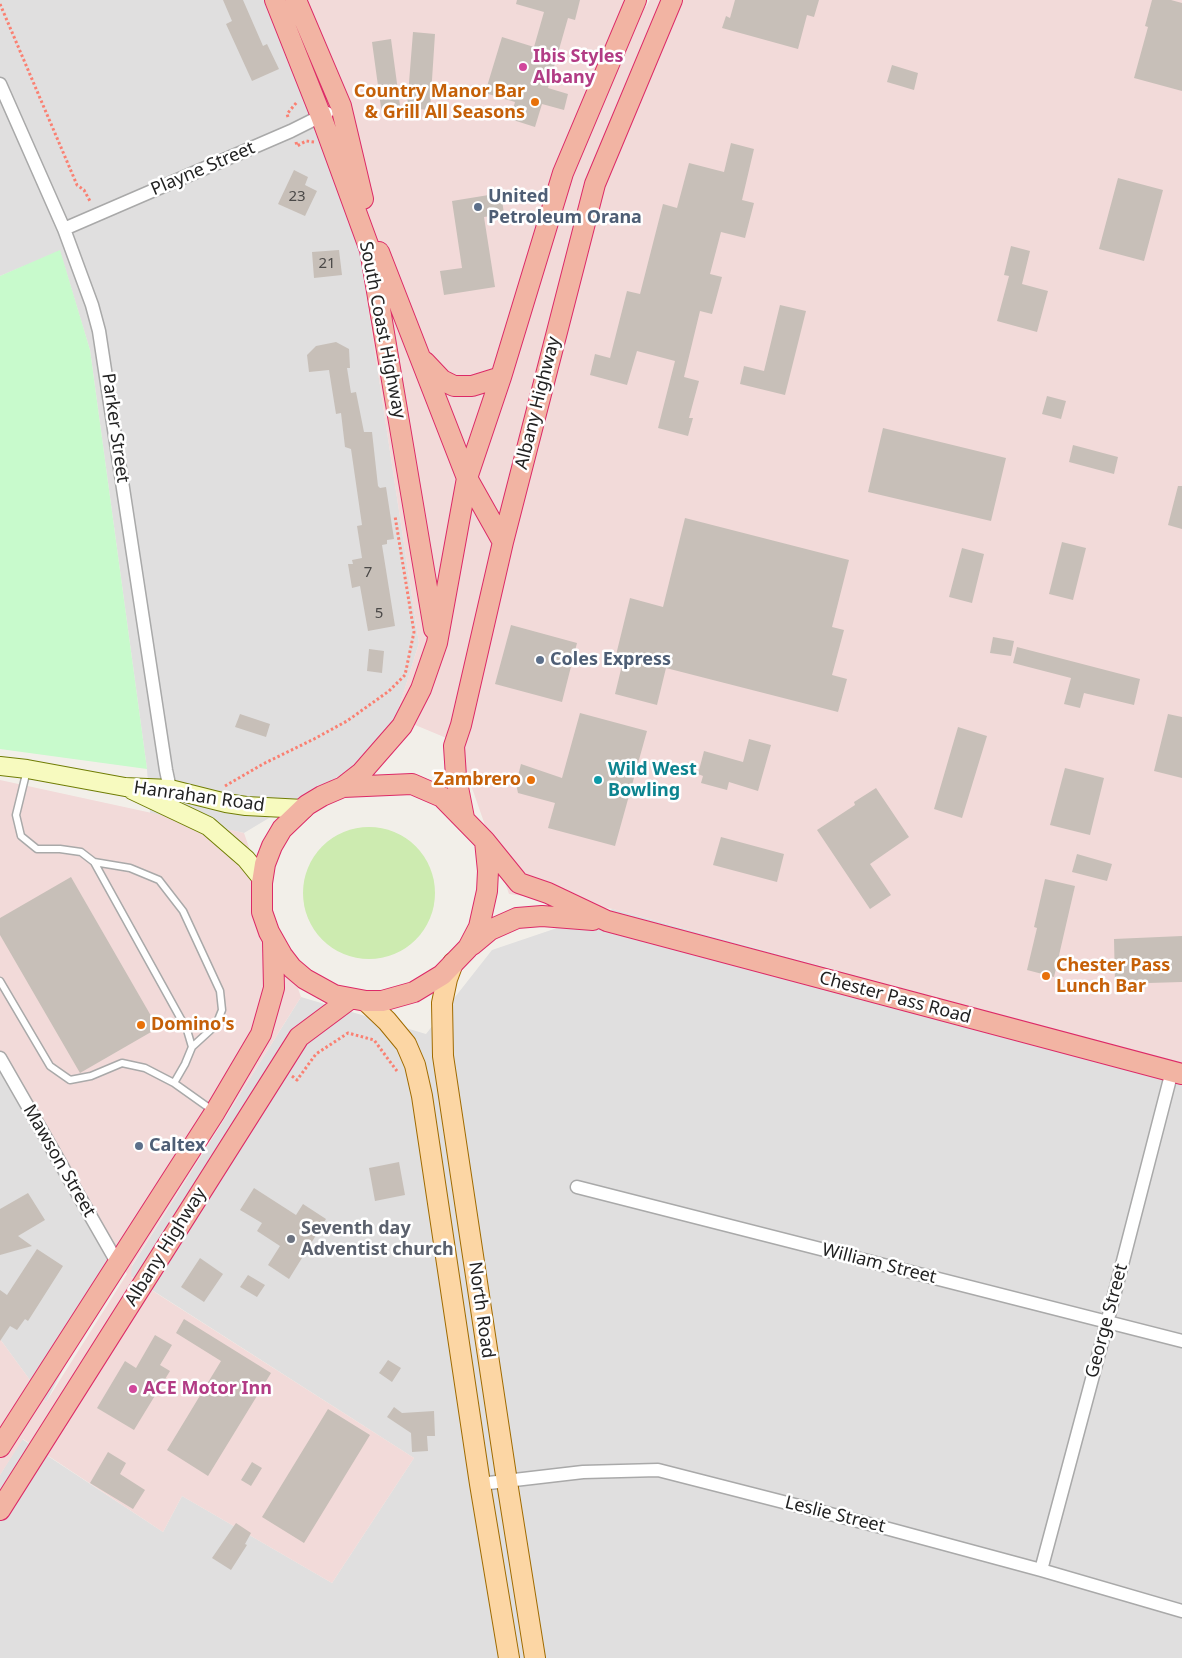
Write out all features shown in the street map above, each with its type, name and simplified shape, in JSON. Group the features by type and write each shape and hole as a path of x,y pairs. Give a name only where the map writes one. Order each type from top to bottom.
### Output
{"highway":[{"name":"South Coast Highway","path":"275,0 321,116 370,250 437,643"},
{"name":"South Coast Highway","path":"296,0 340,106 368,223 415,348 467,478 503,542"},
{"path":"485,841 488,871 487,891 479,927 468,948 453,963 428,984 414,992 398,998 358,1000 334,995 305,979 287,962 273,941 262,912 265,864 272,846 282,829 304,809 322,796 343,787 361,773 402,726 421,689 437,643 467,478 501,377 563,173 636,0"},
{"name":"Albany Highway","path":"464,818 456,777 454,746 461,725 503,542 595,184 672,0"},
{"path":"563,173 595,184"},
{"path":"415,348 432,372 454,386 472,386 501,377"},
{"name":"Chester Pass Road","path":"343,787 412,784 442,797 485,841 519,883 548,893 607,921 1177,1073"},
{"name":"Chester Pass Road","path":"468,948 490,930 517,918 542,916 607,921"},
{"name":"Albany Highway","path":"0,1447 215,1112 261,1034 274,988 273,941"},
{"name":"Albany Highway","path":"0,1510 299,1038 358,1000"}],"main road":[{"name":"Hanrahan Road","path":"0,766 125,786 170,789 246,806 304,809"},
{"name":"Hanrahan Road","path":"125,786 208,826 246,859 263,880"},
{"name":"North Road","path":"453,963 447,979 442,1003 443,1056 535,1658"},
{"name":"North Road","path":"358,1000 387,1021 406,1044 415,1065 422,1096 480,1484 509,1658"}],"street":[{"name":"Parker Street","path":"0,84 64,229 92,305 99,330 170,789"},
{"name":"Playne Street","path":"64,229 291,131 340,106"},
{"name":"Mawson Street","path":"0,1058 118,1264"},
{"name":"George Street","path":"1042,1570 1107,1323 1177,1073"},
{"name":"William Street","path":"576,1187 1182,1341"},
{"name":"Leslie Street","path":"480,1484 583,1472 658,1470 889,1528 1182,1611"}],"lane":[{"path":"27,769 16,815 21,836 37,849 60,849 81,852 94,862 187,1030 192,1047"},
{"path":"94,862 130,868 159,880 183,911 220,991 222,1010 216,1025 192,1047 174,1083"},
{"path":"0,981 50,1066 70,1080 91,1076 122,1062 145,1068 174,1083 215,1112"}],"path":[{"path":"0,4 77,185 84,190 92,206"},
{"path":"298,101 287,114 297,146 306,141 312,141 316,144"},
{"path":"223,787 230,785 263,764 314,740 347,721 389,690 405,675 414,632 395,512"},
{"path":"297,1080 316,1054 348,1034 374,1040 399,1073"}],"shaded area":[{"path":"0,0 271,0 358,240 419,643 396,717 349,770 244,833 150,813 147,769 90,350 60,251 0,276"},
{"path":"275,0 623,0 646,7 650,0 1182,0 1182,1065 613,909 509,894 456,742 396,717 419,643 358,240"},
{"path":"0,780 244,833 301,997 132,1265 131,1277 414,1458 332,1583 182,1496 163,1532 23,1439 0,1475 0,1339 46,1402 127,1274 0,1056"},
{"path":"613,909 1182,1065 1182,1658 0,1658 0,1475 22,1439 163,1532 182,1496 332,1583 414,1458 127,1274 301,997 426,1034 492,950"},
{"path":"0,1058 118,1264 46,1402 0,1339"}],"green space":[{"path":"60,250 90,350 147,769 0,749 0,276"},
{"path":"369,827 394,832 406,838 424,856 430,868 435,893 430,918 424,930 406,948 394,954 369,959 344,954 332,948 314,930 308,918 303,893 308,868 314,856 332,838 344,832"}],"building":[{"path":"223,0 243,0 263,46 267,44 279,69 252,81 226,24 232,21"},
{"name":"Ibis Styles Albany","path":"517,0 580,0 575,20 568,18 548,88 568,94 564,110 542,104 535,127 510,119 515,102 485,93 502,37 534,47 544,12 516,4"},
{"path":"735,0 819,0 814,17 807,15 798,49 722,28 726,16 730,18"},
{"path":"1152,0 1171,0 1182,3 1182,91 1134,78 1148,27 1145,26"},
{"path":"413,32 435,34 430,110 407,108"},
{"path":"391,39 401,113 382,115 372,42"},
{"path":"892,65 918,73 914,90 887,82"},
{"path":"731,143 754,149 742,200 754,203 745,238 721,232 710,274 722,277 712,314 700,311 684,377 699,381 689,418 693,418 688,436 658,428 675,361 637,351 627,385 590,375 595,354 610,358 627,291 640,294 663,204 677,208 689,163 724,172"},
{"path":"294,170 308,177 305,185 317,191 305,216 278,204"},
{"path":"1118,178 1163,190 1144,261 1099,249"},
{"path":"501,193 504,214 484,217 495,287 444,295 440,271 462,268 452,201"},
{"path":"1011,246 1030,251 1022,284 1048,291 1037,332 997,321 1009,276 1004,275"},
{"path":"339,250 342,275 314,278 312,252"},
{"path":"780,305 806,311 785,395 740,384 744,366 764,371"},
{"path":"336,342 349,349 350,368 347,368 351,393 356,392 364,432 372,432 378,486 380,488 386,487 394,539 387,540 387,544 382,545 395,626 368,631 360,586 352,588 348,564 353,564 352,560 362,558 357,526 362,525 351,449 345,447 341,413 336,414 329,370 309,372 307,355 316,346"},
{"path":"1047,396 1066,401 1061,419 1042,414"},
{"path":"883,428 1006,458 991,521 868,492"},
{"path":"1073,445 1118,457 1114,474 1069,462"},
{"path":"1178,486 1182,486 1182,529 1168,525"},
{"path":"685,518 849,560 832,627 844,630 832,675 847,679 838,712 666,668 657,705 615,694 624,657 616,655 630,598 663,607"},
{"path":"1062,542 1086,548 1073,600 1049,594"},
{"path":"962,548 984,554 972,603 949,597"},
{"path":"511,625 577,643 562,702 495,684"},
{"path":"993,637 1014,641 1011,656 990,653"},
{"path":"1017,647 1140,679 1134,705 1084,693 1080,708 1064,704 1071,678 1013,663"},
{"path":"369,649 384,651 382,673 367,671"},
{"name":"Wild West Bowling","path":"580,713 647,731 615,846 548,828 555,803 518,793 516,784 521,764 562,778"},
{"path":"240,714 270,724 266,737 235,727"},
{"path":"1168,714 1182,717 1182,778 1154,771"},
{"path":"958,727 987,736 962,818 934,809"},
{"path":"749,739 771,745 758,791 729,782 727,790 701,783 703,776 698,774 704,751 743,762"},
{"path":"1065,768 1104,778 1090,835 1050,825"},
{"path":"876,788 909,837 870,864 891,895 870,909 817,830 855,805 854,802"},
{"path":"721,837 784,854 777,882 713,865"},
{"path":"1077,854 1112,864 1107,881 1072,872"},
{"path":"71,877 158,1028 80,1073 0,935 0,918"},
{"path":"1045,879 1075,886 1054,977 1027,970 1037,928 1034,927"},
{"path":"1182,936 1182,982 1115,984 1114,939"},
{"path":"399,1162 405,1195 375,1201 369,1168"},
{"name":"Seventh day Adventist church","path":"254,1188 296,1215 303,1204 326,1219 289,1279 268,1265 280,1246 257,1231 262,1223 240,1210"},
{"path":"28,1193 45,1220 18,1236 32,1246 0,1255 0,1209"},
{"path":"37,1249 63,1266 28,1321 25,1319 17,1330 10,1326 0,1341 0,1290 7,1295"},
{"path":"200,1258 223,1274 204,1302 181,1287"},
{"path":"248,1275 265,1285 257,1297 240,1287"},
{"path":"184,1319 271,1373 208,1476 167,1450 221,1361 176,1333"},
{"name":"ACE Motor Inn","path":"155,1335 172,1345 160,1365 170,1371 134,1430 97,1408 125,1361 136,1368"},
{"path":"388,1360 401,1368 392,1382 379,1373"},
{"path":"394,1407 402,1413 434,1411 435,1436 427,1436 428,1451 412,1452 411,1433 387,1417"},
{"path":"328,1409 370,1435 304,1543 262,1517"},
{"path":"108,1452 126,1463 120,1474 145,1490 133,1509 90,1483"},
{"path":"252,1462 262,1468 251,1486 241,1480"},
{"path":"236,1523 251,1533 245,1544 247,1545 231,1570 212,1558"}],"place":[{"name":"Ibis Styles Albany","path":"523,67"},
{"name":"Country Manor Bar & Grill All Seasons","path":"535,102"},
{"name":"United Petroleum Orana","path":"478,207"},
{"name":"Coles Express","path":"540,660"},
{"name":"Zambrero","path":"531,780"},
{"name":"Wild West Bowling","path":"598,780"},
{"name":"Chester Pass Lunch Bar","path":"1046,976"},
{"name":"Domino's","path":"141,1025"},
{"name":"Caltex","path":"139,1146"},
{"name":"Seventh day Adventist church","path":"291,1239"},
{"name":"ACE Motor Inn","path":"133,1389"}]}
